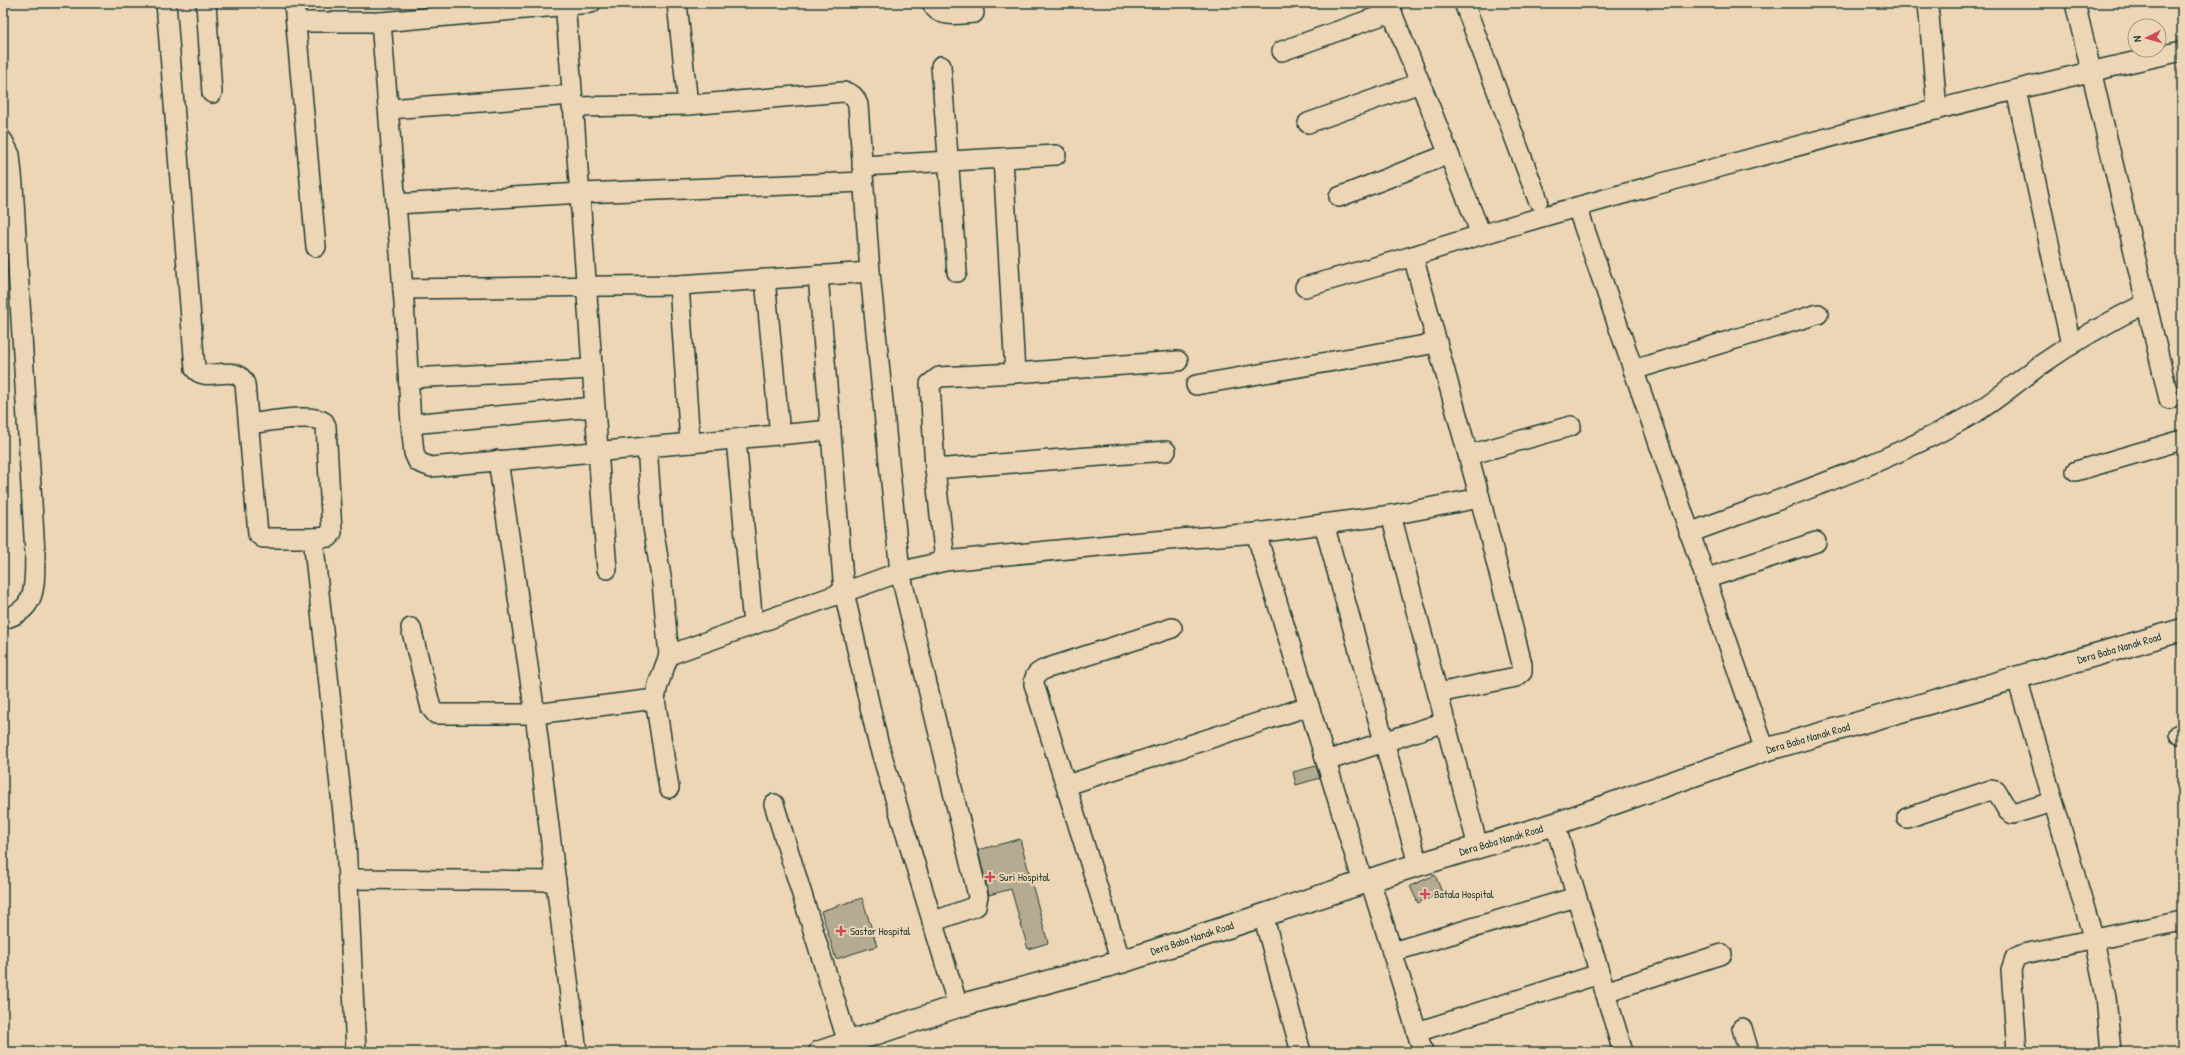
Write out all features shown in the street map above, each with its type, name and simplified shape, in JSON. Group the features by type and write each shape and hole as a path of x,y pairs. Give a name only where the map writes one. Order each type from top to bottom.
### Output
{"main road":[{"name":"Dera Baba Nanak Road","path":"820,1052 958,1006 1121,962 1418,864 1555,824 1765,750 2182,630"}],"street":[{"path":"166,3 194,366 199,373 236,374 245,384 258,534 262,538 329,537 332,532 326,426 324,422 317,419 304,418 249,424"},
{"path":"206,3 212,93"},
{"path":"294,3 316,247"},
{"path":"296,22 381,22 591,3"},
{"path":"677,3 688,105"},
{"path":"932,3 940,12 946,14 974,13"},
{"path":"1464,3 1538,200"},
{"path":"1928,3 1936,110"},
{"path":"2075,3 2169,399"},
{"path":"565,5 607,569"},
{"path":"1282,51 1390,7 1481,234"},
{"path":"381,22 410,378 411,424 415,458 424,465 431,467 831,430"},
{"path":"1305,287 1577,207 1936,110 2091,71 2182,51"},
{"path":"941,66 957,272"},
{"path":"1308,123 1420,83"},
{"path":"2016,90 2071,345"},
{"path":"389,108 572,101 688,105 851,93 858,105 870,272 900,572 978,896 976,906 932,922"},
{"path":"3,141 10,155 13,185 35,553 34,591 27,607 12,617 3,619"},
{"path":"1339,197 1449,154"},
{"path":"396,204 862,174 949,161 1056,155"},
{"path":"1003,158 1015,373"},
{"path":"1577,207 1765,750"},
{"path":"1413,256 1469,455 1522,664 1522,672 1516,677 1438,693"},
{"path":"403,289 679,284 870,272"},
{"path":"818,275 844,592 878,742 958,1006"},
{"path":"765,279 780,435"},
{"path":"679,284 690,443"},
{"path":"1689,533 1823,483 1918,443 1975,413 2071,345 2111,320 2146,303"},
{"path":"1633,370 1818,314"},
{"path":"1196,385 1437,343"},
{"path":"946,561 935,469 930,384 939,377 1178,361"},
{"path":"410,378 591,369"},
{"path":"411,424 594,407"},
{"path":"1469,455 1571,426"},
{"path":"736,439 753,625"},
{"path":"2076,471 2182,440"},
{"path":"647,447 653,527 662,583 669,655 658,685 655,699 669,788"},
{"path":"935,469 1166,451"},
{"path":"498,460 535,714 577,1052"},
{"path":"669,655 900,572 946,561 1130,543 1256,533 1391,515 1480,498"},
{"path":"1391,515 1478,847"},
{"path":"1324,524 1418,864"},
{"path":"1256,533 1326,761 1366,881 1392,952 1423,1052"},
{"path":"313,538 346,842 356,1052"},
{"path":"1705,579 1816,542"},
{"path":"411,628 431,708 436,714 535,714 655,699"},
{"path":"1121,962 1067,785 1034,684 1034,678 1038,673 1045,669 1172,628"},
{"path":"2017,678 2052,802 2094,940 2106,998 2111,1052"},
{"path":"1067,785 1309,706"},
{"path":"1326,761 1445,722"},
{"path":"1907,818 1991,790 1996,791 2008,811 2013,814 2052,802"},
{"path":"774,804 848,1043"},
{"path":"1555,824 1605,992 1618,1051"},
{"path":"348,879 556,881"},
{"path":"1392,952 1576,897"},
{"path":"1263,915 1301,1052"},
{"path":"2017,1052 2011,970 2015,958 2023,954 2182,921"},
{"path":"1605,992 1722,954"},
{"path":"1417,1032 1599,974"},
{"path":"1742,1028 1749,1052"}],"building":[{"path":"1316,766 1320,778 1296,785 1293,772"},
{"path":"1020,839 1048,943 1028,949 1011,889 989,895 978,850"},
{"path":"1435,875 1442,892 1418,903 1410,886"},
{"path":"862,898 877,946 836,959 821,911"}],"place":[{"name":"Suri Hospital","path":"990,877"},
{"name":"Batala Hospital","path":"1425,894"},
{"name":"Sastar Hospital","path":"841,931"}]}
